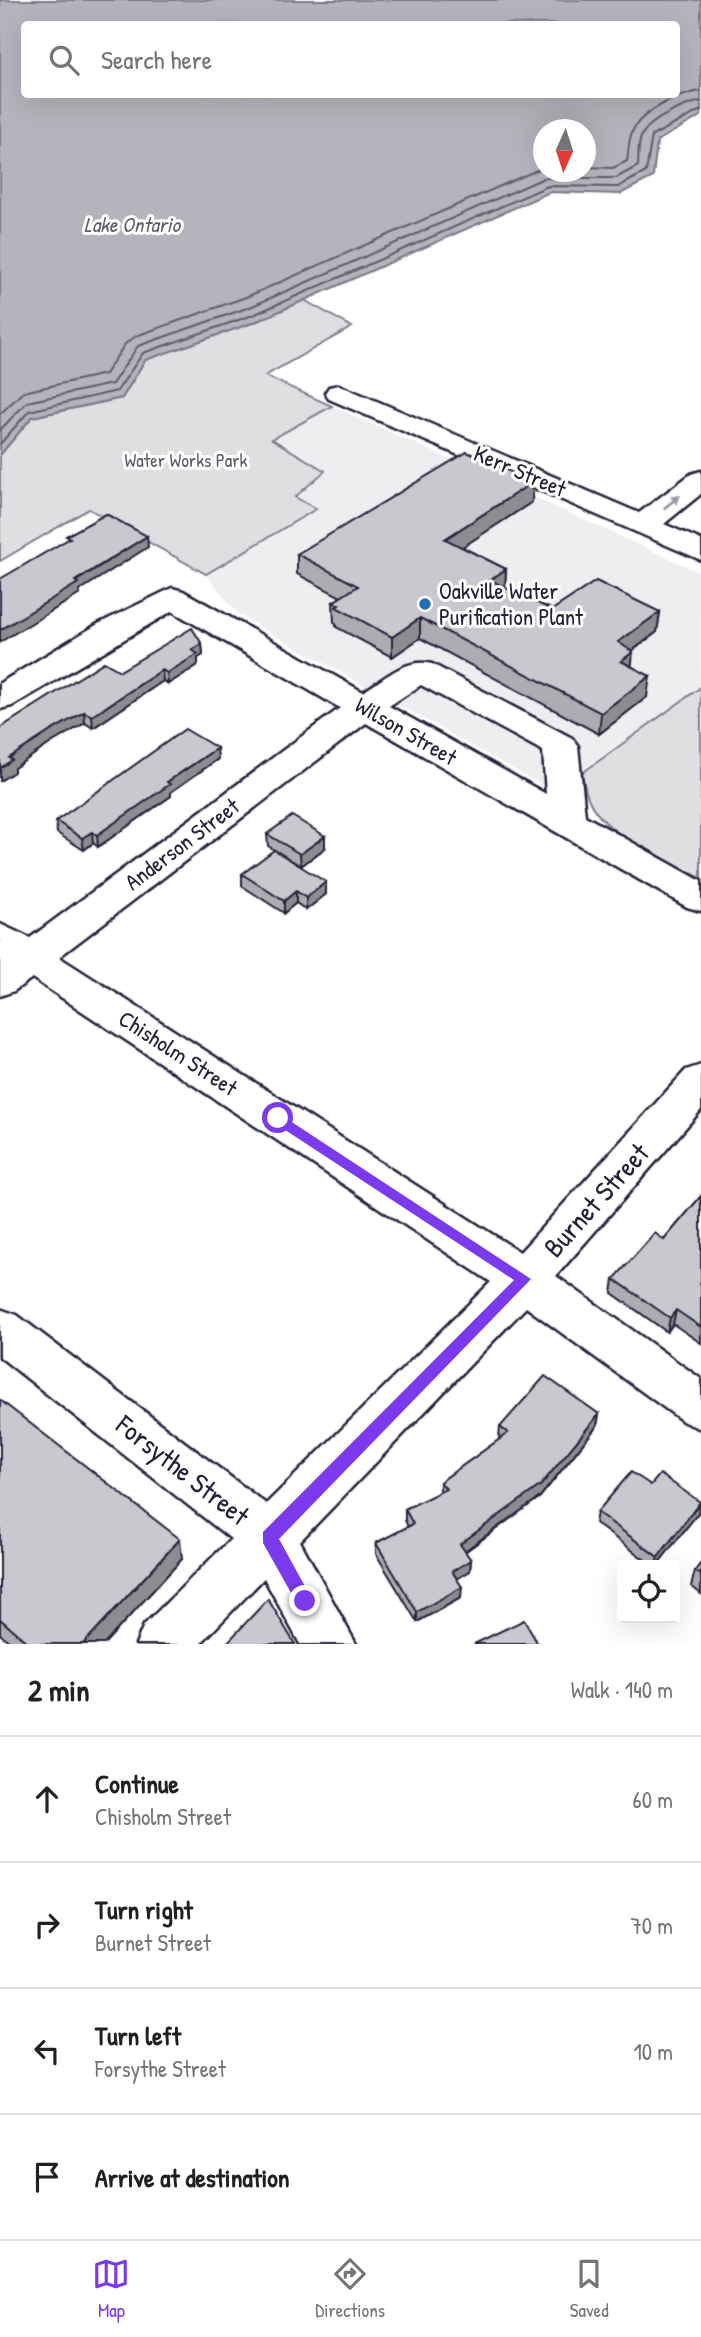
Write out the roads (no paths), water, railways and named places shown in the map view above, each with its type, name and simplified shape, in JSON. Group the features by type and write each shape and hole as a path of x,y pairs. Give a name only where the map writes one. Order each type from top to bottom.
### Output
{"street":[{"name":"Kerr Street","path":"339,393 701,551"},
{"path":"643,525 701,480"},
{"name":"Wilson Street","path":"0,698 110,631 172,598 701,898"},
{"name":"Anderson Street","path":"10,959 364,706 419,671 559,746 567,822"},
{"name":"Chisholm Street","path":"10,959 524,1279 701,1408"},
{"name":"Burnet Street","path":"163,1644 524,1279 701,1081"},
{"name":"Forsythe Street","path":"0,1329 269,1537 329,1644"}],"water":[{"name":"Lake Ontario","path":"0,0 701,0 701,116 657,141 653,177 620,194 550,192 255,322 145,360 122,398 32,417 0,455"}],"place":[{"name":"Oakville Water Purification Plant","path":"425,604"}],"park label":[{"name":"Water Works Park","path":"186,460"}]}
